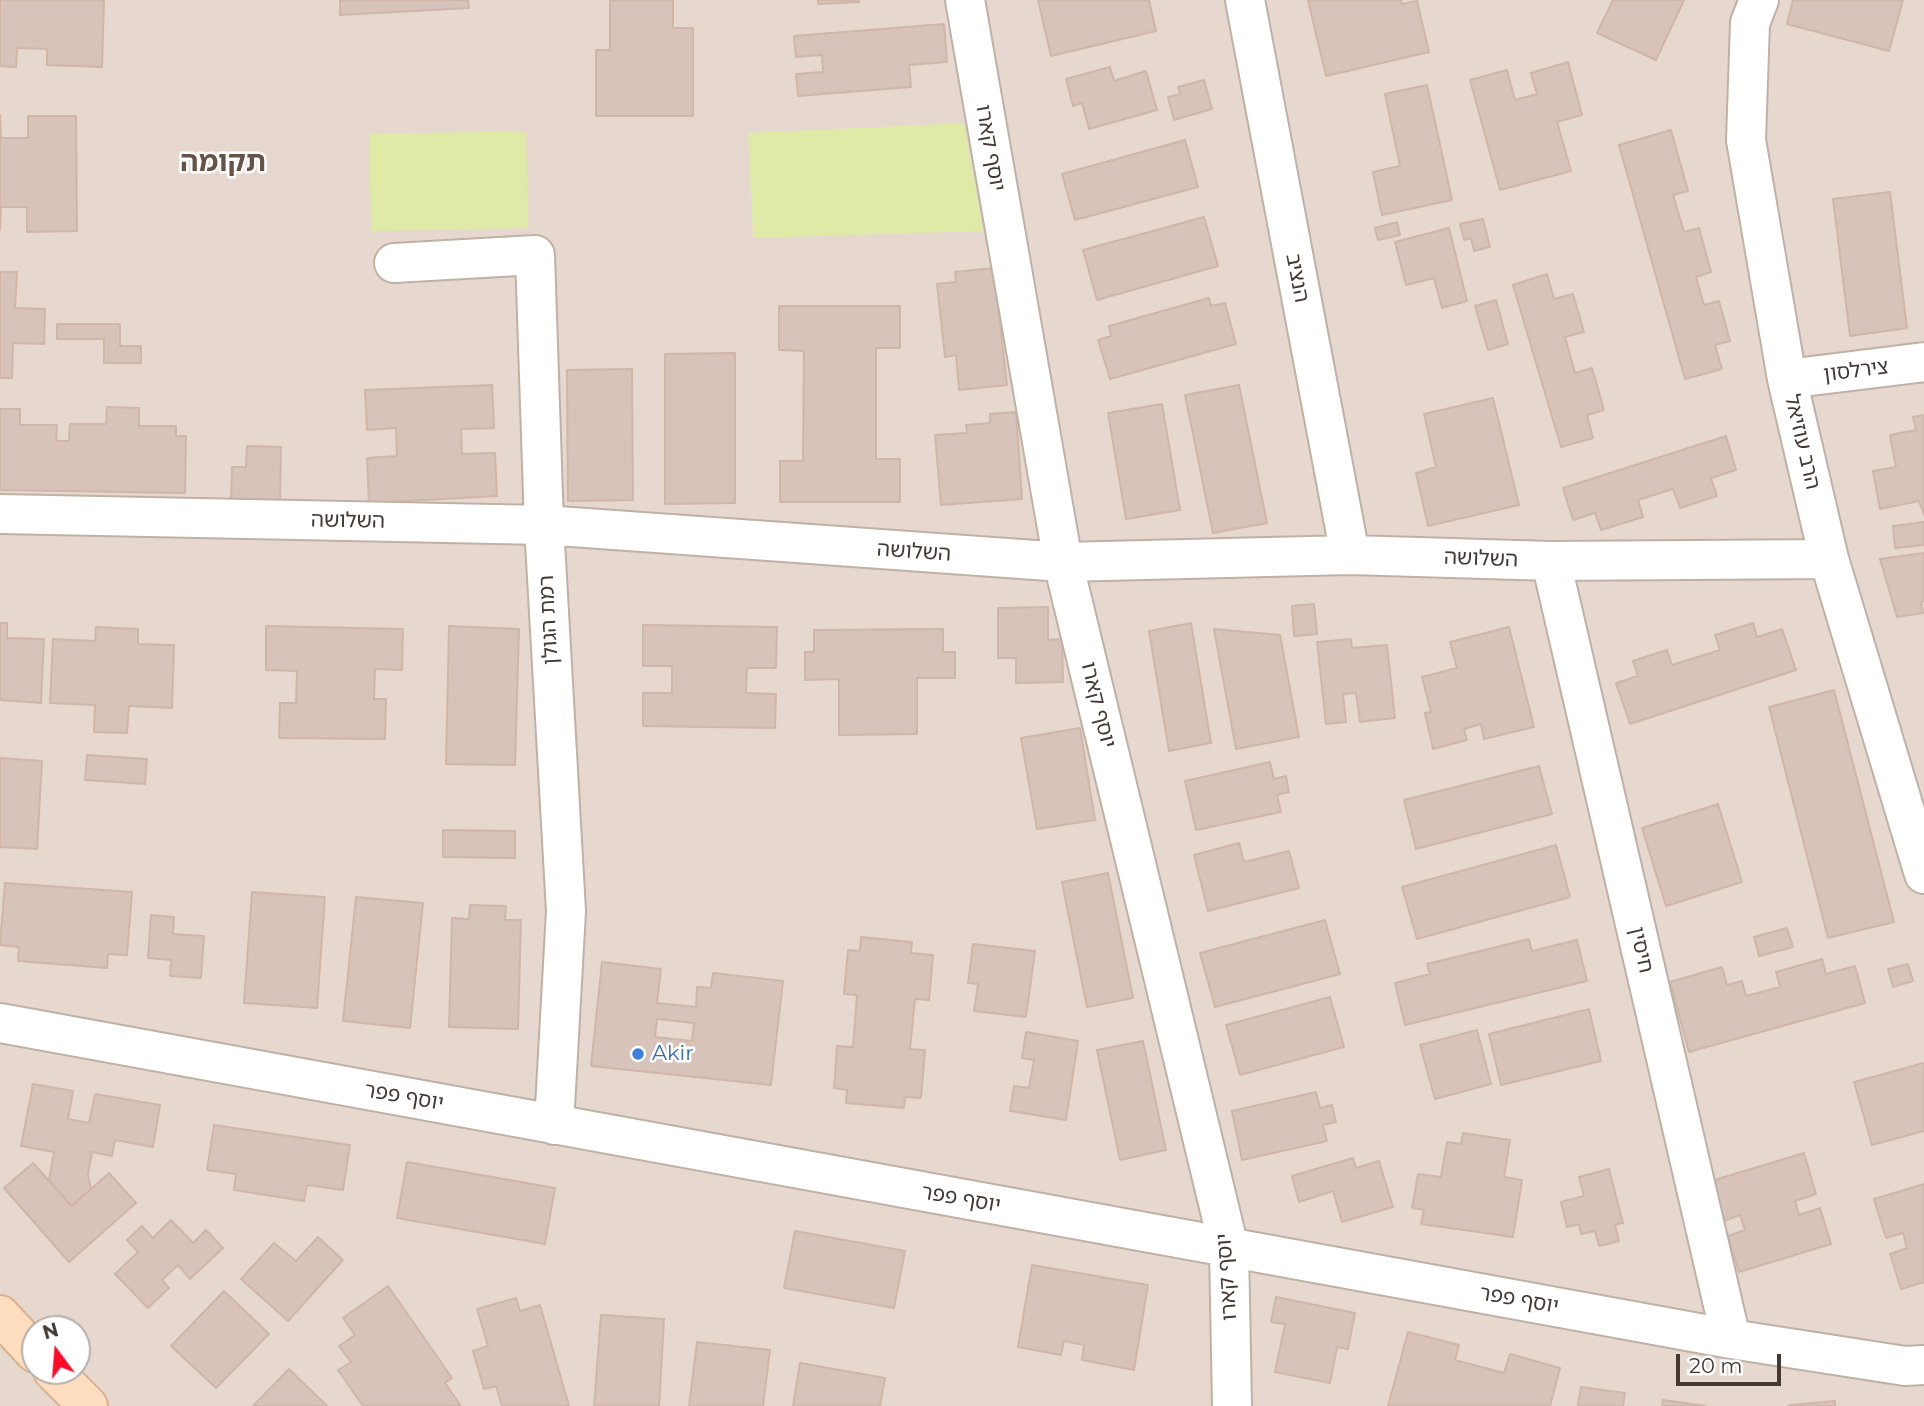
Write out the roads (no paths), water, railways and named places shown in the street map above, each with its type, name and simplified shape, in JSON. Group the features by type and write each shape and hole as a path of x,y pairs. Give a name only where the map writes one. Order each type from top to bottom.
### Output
{"street":[{"name":"יוסף קארו","path":"965,0 1063,562 1229,1248 1232,1406"},
{"name":"הנציב","path":"1245,0 1350,555"},
{"name":"הרב עוזיאל","path":"1759,0 1750,23 1746,140 1787,379 1829,559 1924,874"},
{"name":"רמת הגולן","path":"394,263 535,255 544,525 566,911 554,1125"},
{"name":"צירלסון","path":"1787,379 1924,362"},
{"name":"השלושה","path":"0,514 544,525 1063,562 1350,555 1551,561 1829,559"},
{"name":"חיסין","path":"1551,561 1731,1339"},
{"name":"יוסף פפר","path":"0,1023 1731,1339 1906,1366 1924,1365"},
{"path":"0,1315 21,1338"},
{"path":"67,1385 88,1406"}],"place":[{"name":"Akir","path":"638,1054"}],"district":[{"name":"תקומה","path":"223,163"}]}
